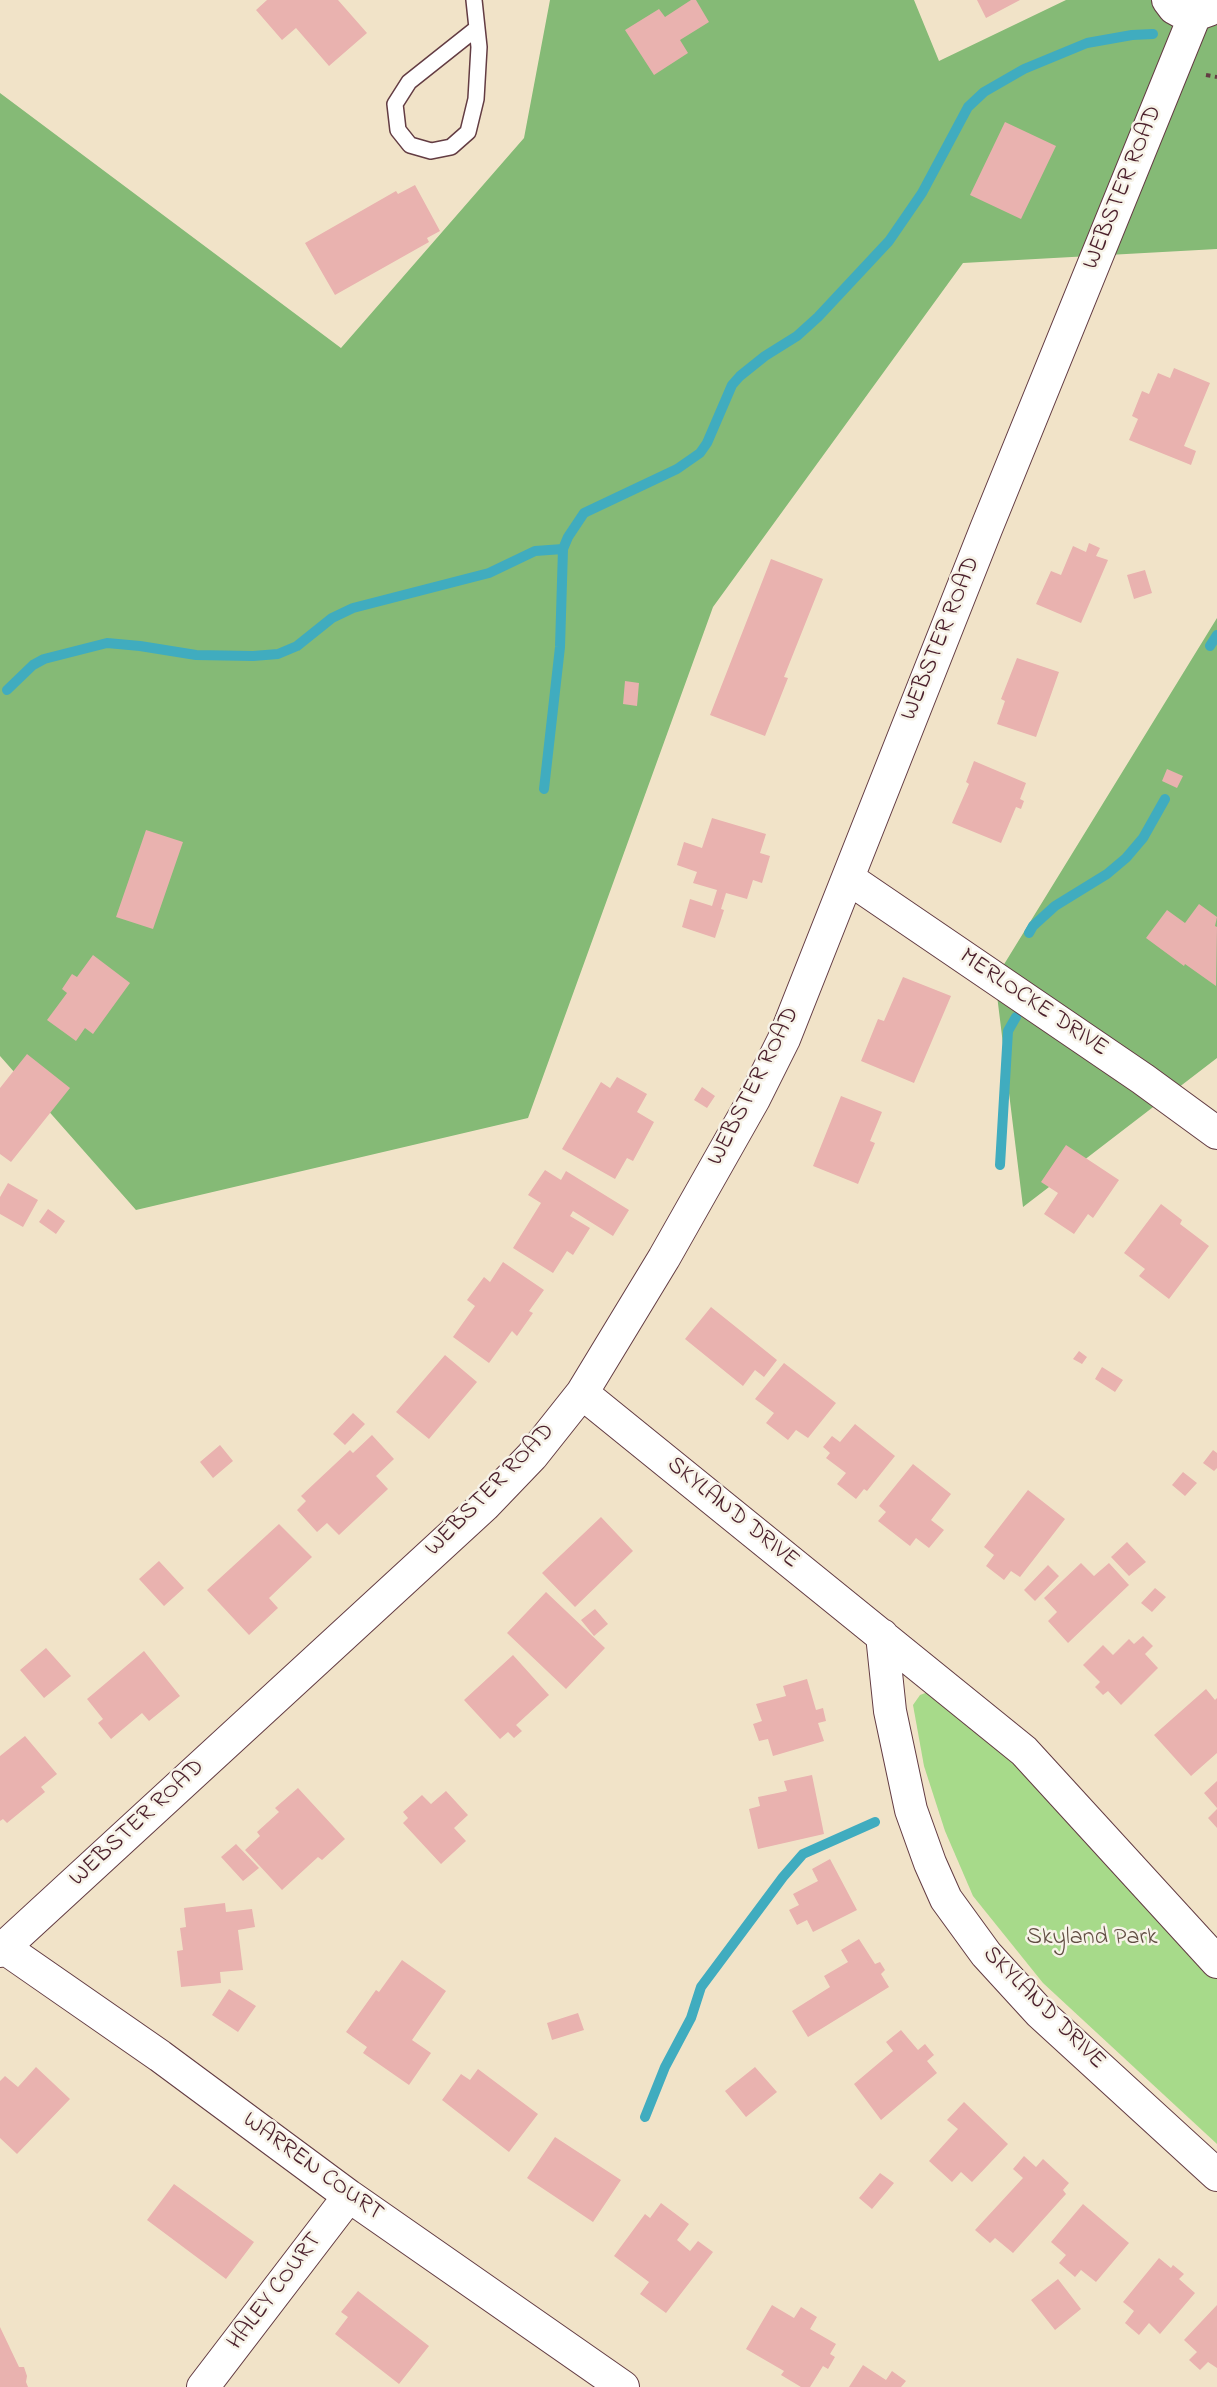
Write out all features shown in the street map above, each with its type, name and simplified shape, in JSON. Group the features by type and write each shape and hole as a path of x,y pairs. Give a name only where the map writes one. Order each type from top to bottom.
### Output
{"street":[{"name":"WEBSTER ROAD","path":"2,1949 485,1504 531,1456 582,1393 664,1258 754,1099 784,1039 1193,6"},
{"name":"MERLOCKE DRIVE","path":"848,878 1217,1132"},
{"name":"SKYLAND DRIVE","path":"582,1393 1024,1751 1217,1962"},
{"name":"SKYLAND DRIVE","path":"882,1635 890,1711 911,1810 946,1899 986,1954 1040,2013 1217,2175"},
{"name":"WARREN COURT","path":"2,1949 160,2056 349,2196 623,2387"},
{"name":"HALEY COURT","path":"203,2387 349,2196"}],"lane":[{"path":"474,0 477,28 479,47 476,99 468,132 451,147 431,151 410,145 398,130 395,104 409,82 477,28"}],"green space":[{"path":"550,0 914,0 939,61 1066,0 1217,0 1217,249 963,263 713,607 528,1118 136,1210 0,1056 0,93 341,348 524,138"},
{"path":"1217,618 1217,1058 1023,1207 995,979"},
{"name":"Skyland Park","path":"936,1689 1065,1809 1217,1978 1217,2144 1043,1983 973,1896 945,1831 924,1766 913,1705 920,1695"}],"building":[{"path":"267,0 338,0 367,33 329,66 296,28 282,40 256,10"},
{"path":"691,0 696,0 709,22 680,40 688,53 654,75 625,30 659,9 665,17"},
{"path":"977,0 1020,0 986,18"},
{"path":"1005,122 1056,146 1021,219 970,195"},
{"path":"415,185 440,231 427,238 429,242 335,295 305,243 396,191 398,194"},
{"path":"1174,368 1210,383 1184,446 1196,451 1191,465 1129,440 1138,419 1132,416 1142,391 1149,394 1158,373 1170,378"},
{"path":"1089,543 1100,548 1096,556 1108,560 1081,623 1036,604 1051,571 1061,575 1073,546 1086,552"},
{"path":"771,559 823,579 784,677 788,678 765,736 710,715"},
{"path":"1145,570 1152,593 1134,599 1127,575"},
{"path":"1017,658 1059,672 1036,737 997,724 1005,701 1001,699"},
{"path":"625,681 639,683 637,706 623,704"},
{"path":"974,761 1026,783 1020,799 1024,801 1021,809 1016,807 1001,843 952,823 969,784 966,782"},
{"path":"1167,769 1183,776 1177,788 1162,781"},
{"path":"712,818 766,834 760,853 770,856 762,883 753,880 747,899 726,893 721,909 724,910 715,938 682,927 690,899 712,906 717,890 693,883 697,872 677,865 684,842 702,848"},
{"path":"146,830 183,842 153,929 116,917"},
{"path":"1199,904 1217,917 1215,926 1217,927 1216,986 1146,938 1167,910 1185,923"},
{"path":"93,955 130,983 93,1034 85,1028 76,1041 47,1020 67,993 62,989 72,974 77,977"},
{"path":"903,977 951,996 914,1083 861,1061 878,1019 884,1021"},
{"path":"27,1054 70,1088 11,1162 0,1154 0,1088"},
{"path":"617,1077 647,1094 637,1112 654,1122 633,1161 627,1158 615,1179 562,1149 601,1082 610,1088"},
{"path":"702,1087 715,1096 707,1108 694,1100"},
{"path":"841,1096 882,1112 870,1141 875,1143 858,1184 813,1166"},
{"path":"1066,1145 1119,1180 1093,1218 1088,1214 1074,1234 1044,1214 1058,1193 1041,1182"},
{"path":"545,1170 561,1180 566,1171 629,1210 613,1236 573,1211 570,1216 590,1228 573,1255 567,1251 553,1273 513,1248 541,1203 528,1195"},
{"path":"8,1183 38,1200 23,1227 0,1214 0,1197"},
{"path":"1161,1204 1182,1220 1180,1224 1209,1246 1169,1299 1139,1276 1145,1269 1124,1253"},
{"path":"48,1209 65,1221 56,1234 39,1222"},
{"path":"503,1262 544,1290 529,1311 533,1313 517,1336 512,1331 489,1363 453,1337 475,1306 467,1300 484,1277 490,1282"},
{"path":"711,1307 777,1360 764,1377 755,1370 743,1386 685,1339"},
{"path":"1079,1351 1087,1357 1082,1364 1073,1359"},
{"path":"445,1355 477,1382 429,1439 396,1412"},
{"path":"784,1363 836,1403 808,1438 796,1430 788,1440 766,1423 774,1413 755,1399"},
{"path":"1102,1367 1123,1380 1115,1392 1095,1379"},
{"path":"353,1413 365,1424 345,1445 333,1434"},
{"path":"855,1424 895,1456 867,1491 864,1489 856,1499 837,1484 846,1473 826,1458 830,1453 823,1447 832,1436 840,1442"},
{"path":"372,1435 394,1459 376,1476 388,1489 339,1535 327,1523 317,1532 297,1510 306,1501 301,1496 350,1450 353,1453"},
{"path":"220,1445 233,1461 213,1478 200,1462"},
{"path":"1213,1450 1217,1453 1217,1468 1214,1471 1203,1463"},
{"path":"913,1464 951,1494 931,1520 944,1530 929,1548 916,1538 910,1546 878,1521 886,1512 879,1506"},
{"path":"1183,1472 1197,1483 1185,1496 1172,1485"},
{"path":"1028,1490 1065,1519 1020,1577 1011,1571 1004,1580 986,1566 994,1555 984,1547"},
{"path":"601,1517 633,1551 575,1607 542,1573"},
{"path":"279,1524 312,1557 269,1598 278,1608 249,1635 207,1590"},
{"path":"1127,1542 1146,1562 1129,1576 1111,1557"},
{"path":"159,1561 184,1588 164,1606 139,1579"},
{"path":"1081,1563 1094,1576 1109,1563 1129,1585 1068,1643 1048,1621 1057,1612 1044,1598"},
{"path":"1048,1565 1059,1576 1035,1601 1024,1590"},
{"path":"1155,1588 1166,1597 1152,1612 1141,1603"},
{"path":"546,1592 605,1648 566,1689 507,1633"},
{"path":"595,1609 608,1624 594,1636 581,1620"},
{"path":"1143,1636 1153,1646 1145,1654 1158,1668 1121,1705 1108,1691 1103,1695 1095,1687 1100,1682 1083,1665 1103,1645 1113,1655 1129,1639 1134,1644"},
{"path":"46,1648 71,1676 44,1698 20,1670"},
{"path":"144,1651 180,1696 149,1721 142,1713 111,1739 98,1723 103,1719 87,1699"},
{"path":"513,1655 549,1695 516,1725 522,1731 514,1738 508,1732 500,1739 464,1700"},
{"path":"807,1679 816,1710 823,1708 826,1721 818,1723 824,1741 773,1756 768,1739 759,1741 753,1724 762,1721 756,1704 786,1696 783,1686"},
{"path":"1206,1689 1215,1700 1217,1698 1217,1753 1191,1776 1154,1735"},
{"path":"25,1736 57,1774 41,1787 45,1792 7,1823 3,1819 0,1821 0,1756"},
{"path":"812,1775 824,1834 758,1849 749,1809 760,1806 758,1797 787,1791 784,1781"},
{"path":"1217,1781 1217,1808 1204,1793"},
{"path":"298,1788 345,1839 322,1860 318,1857 282,1890 245,1850 260,1836 257,1832 279,1812 275,1808"},
{"path":"446,1791 468,1815 454,1828 466,1841 441,1864 403,1823 408,1818 403,1812 422,1795 431,1804"},
{"path":"1217,1809 1217,1828 1208,1818"},
{"path":"236,1844 259,1868 243,1881 221,1857"},
{"path":"830,1859 857,1910 813,1932 807,1920 797,1925 789,1910 799,1905 793,1894 818,1881 812,1869"},
{"path":"225,1903 226,1912 252,1909 255,1927 238,1930 243,1970 220,1972 221,1983 181,1987 177,1951 183,1950 180,1928 186,1927 184,1908"},
{"path":"859,1939 875,1964 880,1962 885,1970 881,1974 889,1987 808,2037 792,2011 830,1987 824,1976 848,1962 841,1950"},
{"path":"402,1960 446,1991 412,2040 431,2053 409,2085 363,2053 367,2047 346,2032 376,1990 379,1992"},
{"path":"229,1989 256,2006 238,2032 212,2015"},
{"path":"578,2013 584,2030 552,2040 547,2023"},
{"path":"901,2030 918,2050 925,2044 934,2055 927,2061 937,2073 881,2120 854,2084 893,2051 886,2042"},
{"path":"36,2067 70,2099 17,2154 0,2138 0,2081 5,2076 18,2087"},
{"path":"755,2067 777,2092 746,2117 725,2091"},
{"path":"478,2069 538,2114 509,2152 442,2100 461,2074 470,2080"},
{"path":"964,2102 1008,2144 972,2182 961,2172 952,2182 929,2161 958,2129 947,2120"},
{"path":"555,2137 621,2180 593,2222 527,2178"},
{"path":"1024,2156 1036,2167 1043,2159 1069,2183 1063,2190 1066,2194 1013,2253 995,2238 990,2243 975,2230 1023,2178 1013,2169"},
{"path":"880,2173 894,2183 872,2209 859,2198"},
{"path":"174,2184 254,2242 226,2279 147,2220"},
{"path":"661,2203 689,2224 677,2240 690,2251 698,2241 713,2252 666,2313 640,2294 649,2282 614,2256 645,2214 650,2218"},
{"path":"1083,2204 1129,2243 1096,2282 1081,2270 1075,2277 1059,2263 1066,2255 1051,2242"},
{"path":"1159,2258 1171,2268 1173,2265 1184,2274 1179,2279 1195,2293 1160,2334 1149,2323 1139,2335 1125,2323 1134,2311 1123,2302"},
{"path":"1058,2279 1081,2309 1055,2330 1031,2300"},
{"path":"358,2291 429,2346 399,2384 335,2334 348,2317 341,2312"},
{"path":"772,2305 794,2318 801,2307 817,2317 810,2329 836,2344 830,2354 835,2357 828,2369 823,2366 810,2387 801,2387 781,2375 784,2371 746,2349"},
{"path":"1217,2305 1217,2368 1208,2362 1200,2370 1189,2360 1197,2352 1184,2340"},
{"path":"0,2327 19,2367 24,2367 28,2387 0,2387"},
{"path":"863,2365 886,2380 892,2371 906,2381 901,2387 849,2387"}],"waterway":[{"path":"544,789 560,647 563,549 584,513 677,469 700,453 707,443 732,385 740,376 765,356 797,336 818,317 889,241 922,193 968,107 984,92 1024,69 1087,43 1132,35 1153,34"},
{"path":"7,690 33,665 44,659 107,643 196,655 278,654 297,646 332,618 353,608 489,573 535,551 563,549"},
{"path":"1210,646 1217,635"},
{"path":"1029,933 1033,926 1055,906 1107,874 1126,858 1143,838 1165,799"},
{"path":"1000,1165 1008,1031 1016,1017"},
{"path":"645,2117 665,2067 691,2018 701,1987 783,1877 803,1854 875,1822"}]}
